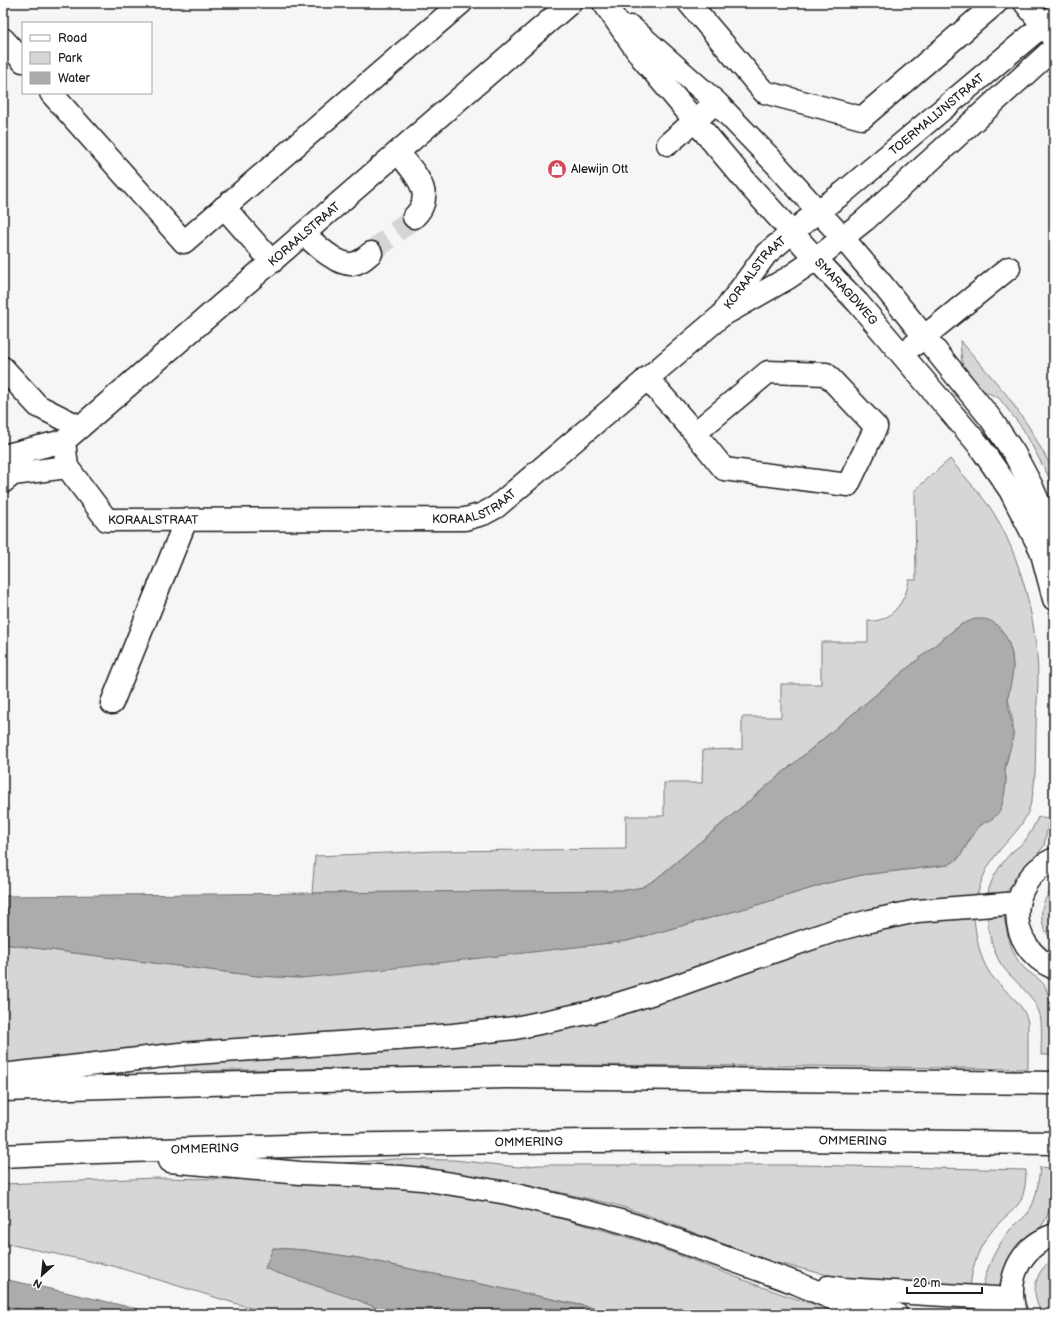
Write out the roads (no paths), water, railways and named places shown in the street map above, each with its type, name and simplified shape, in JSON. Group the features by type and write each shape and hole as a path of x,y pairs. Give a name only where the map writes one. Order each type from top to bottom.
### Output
{"main road":[{"path":"52,94 184,242 461,3"},
{"name":"KORAALSTRAAT","path":"72,434 570,3"},
{"name":"SMARAGDWEG","path":"604,3 716,102 774,162 843,238 991,419 1014,453 1031,485 1054,538"},
{"name":"SMARAGDWEG","path":"604,3 642,58 748,185 791,233 858,303 978,444 1010,490 1041,550 1054,599"},
{"path":"689,3 764,92 862,118 996,3"},
{"path":"1025,3 1050,27"},
{"name":"TOERMALIJNSTRAAT","path":"791,233 1050,27"},
{"path":"3,39 22,60"},
{"path":"843,238 1054,48"},
{"path":"668,144 716,102"},
{"path":"398,152 418,179 424,191 424,202 420,211 414,217"},
{"path":"224,207 272,262"},
{"name":"KORAALSTRAAT","path":"721,316 766,254 791,233"},
{"path":"304,234 324,251 346,263 352,264 360,262 371,253"},
{"name":"KORAALSTRAAT","path":"67,467 107,520 464,519 483,514 496,507 721,316 788,278 843,238"},
{"path":"902,354 1009,268"},
{"path":"3,368 38,406 72,434"},
{"path":"647,378 724,469 848,485 876,427 826,374 768,372 695,433"},
{"path":"3,456 72,434"},
{"path":"3,482 13,474 67,467 72,434"},
{"path":"112,703 186,520"},
{"path":"1054,860 1044,864 1032,874 1023,888 1018,903 1017,920 1021,937 1031,952 1044,964 1054,968"},
{"path":"3,1075 180,1054 453,1035 515,1028 592,1012 663,990 836,930 870,921 917,911 1018,903"},
{"path":"3,1090 508,1077 1054,1082"},
{"name":"OMMERING","path":"3,1156 317,1145 587,1141 793,1140 1054,1143"},
{"path":"66,1153 300,1173 400,1177 422,1179 507,1193 604,1216 637,1226 796,1283 841,1302 871,1310 896,1314"},
{"path":"796,1283 1014,1306 1012,1286 1014,1275 1023,1257 1038,1243 1054,1235"}],"water":[{"path":"975,619 984,619 997,625 1002,631 1009,645 1013,660 1013,667 1008,706 1013,729 1013,738 1005,769 1005,788 1000,810 994,817 978,828 958,858 948,865 862,875 828,883 757,905 627,941 300,978 257,976 3,944 3,896 627,890 643,887 656,879 941,640 962,624"},
{"path":"273,1248 305,1250 359,1258 622,1314 391,1314 358,1300 265,1268"},
{"path":"3,1279 159,1314 51,1314 3,1306"}],"tunnel":[{"path":"371,253 414,217"}],"place":[{"name":"Alewijn Ott","path":"557,169"}]}
